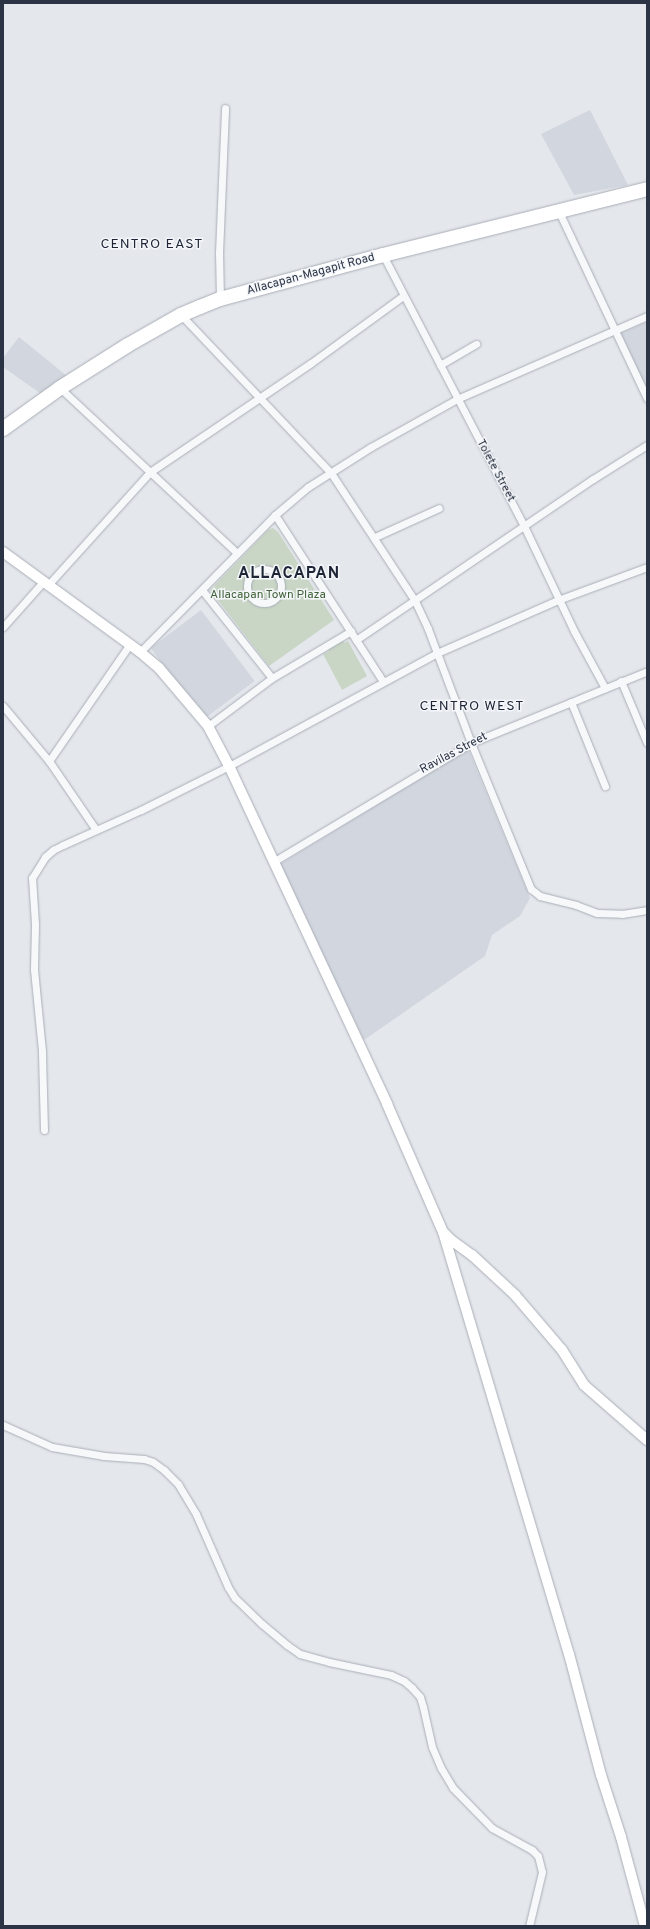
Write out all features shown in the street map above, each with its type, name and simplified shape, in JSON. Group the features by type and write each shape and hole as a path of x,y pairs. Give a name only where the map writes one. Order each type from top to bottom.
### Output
{"highway":[{"name":"Allacapan-Magapit Road","path":"3,429 60,388 128,344 181,315 220,299 383,255 647,189"}],"main road":[{"path":"3,552 130,644 159,668 208,726 273,862 386,1104 443,1232 569,1654 601,1775 621,1837 645,1926"},
{"path":"443,1232 451,1240 472,1255 515,1295 562,1350 584,1386 647,1440"}],"street":[{"path":"220,299 219,253 225,108"},
{"path":"559,212 647,398"},
{"name":"Tolete Street","path":"383,255 524,526 558,600 605,688"},
{"path":"3,627 150,472 259,398 403,296"},
{"path":"181,315 331,473 375,537 415,600 437,653 470,743 527,881 535,894 597,913 622,914 647,910"},
{"path":"140,652 275,515 296,496 371,447 457,399 614,328 647,316"},
{"path":"440,365 476,344"},
{"path":"60,388 237,553"},
{"path":"356,640 647,445"},
{"path":"375,537 439,508"},
{"path":"275,515 383,681"},
{"path":"44,1130 42,1051 34,969 35,924 32,878 42,861 53,850 228,766 437,653 558,600 647,566"},
{"path":"259,570 272,571 281,582 279,596 268,604 260,604 254,601 247,589 249,577 259,570"},
{"path":"202,590 272,678"},
{"path":"208,726 272,678 351,631"},
{"path":"50,761 130,644"},
{"name":"Ravilas Street","path":"273,862 470,743 647,671"},
{"path":"621,681 647,743"},
{"path":"571,702 605,786"},
{"path":"3,706 50,761 96,830"},
{"path":"3,1425 52,1447 104,1456 144,1459 153,1462 164,1470 178,1484 196,1514 228,1587 235,1598 262,1624 300,1654 329,1662 392,1675 404,1681 412,1688 420,1697 432,1747 441,1768 453,1788 492,1828 532,1850 538,1856 542,1872 529,1926"}],"shaded area":[{"path":"590,110 628,185 574,195 541,134"},
{"path":"647,322 647,391 619,334"},
{"path":"19,337 67,376 44,396 3,367 3,358"},
{"path":"201,610 255,681 204,719 151,648"},
{"path":"468,749 530,898 520,916 492,935 485,956 364,1040 279,865"}],"green space":[{"name":"Allacapan Town Plaza","path":"273,528 278,532 334,620 269,666 210,590 268,530"},
{"path":"342,639 344,643 348,641 367,676 342,690 323,654 329,651 326,647"}],"district":[{"name":"CENTRO EAST","path":"152,245"},
{"name":"ALLACAPAN","path":"289,574"},
{"name":"CENTRO WEST","path":"472,707"}]}
